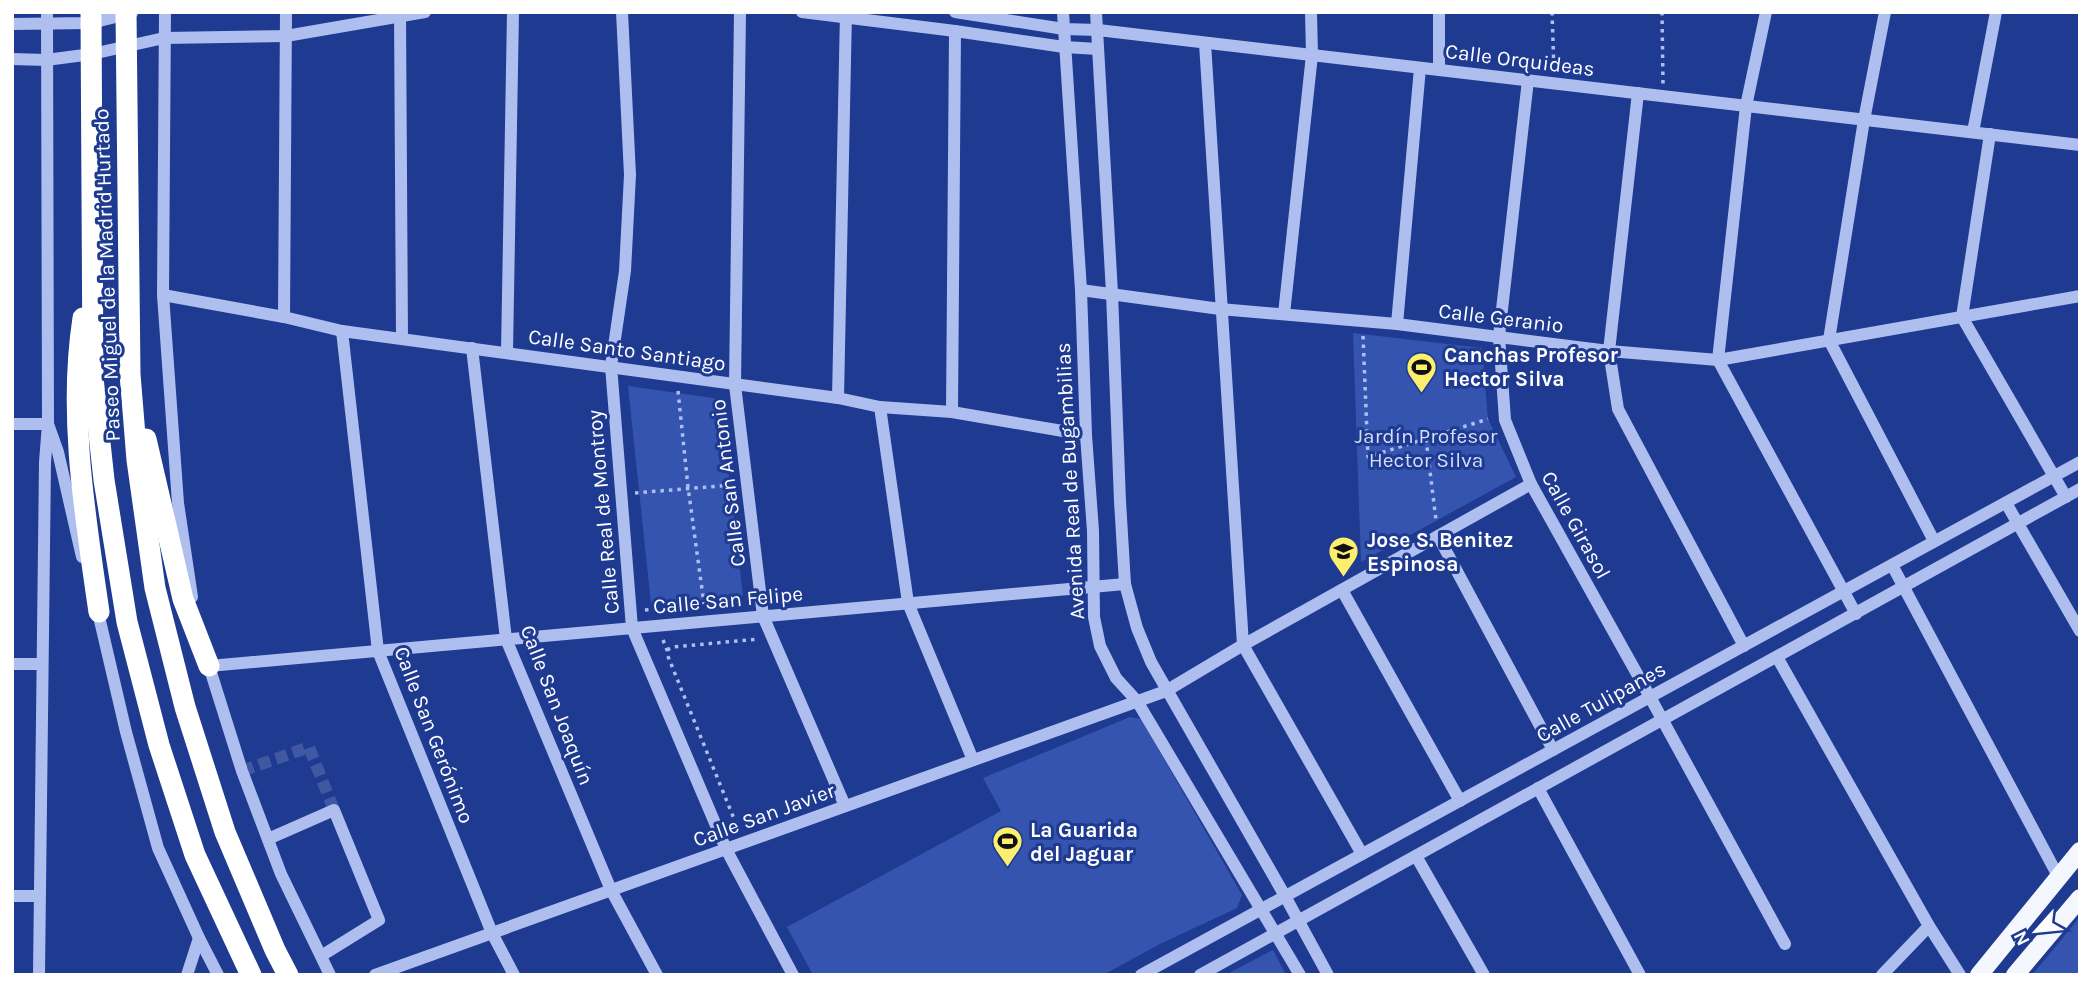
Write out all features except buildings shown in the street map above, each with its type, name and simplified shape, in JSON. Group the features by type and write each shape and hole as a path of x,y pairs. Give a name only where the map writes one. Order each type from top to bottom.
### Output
{"highway":[{"name":"Paseo Miguel de la Madrid Hurtado","path":"130,13 126,48 130,373 137,460 155,587 185,707 225,832 288,975"},
{"name":"Paseo Miguel de la Madrid Hurtado","path":"91,18 93,378 104,480 127,622 159,745 195,855 250,975"},
{"path":"93,250 77,352 80,477 99,612"},
{"path":"130,373 183,600 209,666"}],"main road":[{"path":"1979,975 2080,851"},
{"path":"2015,975 2080,898"}],"street":[{"path":"165,12 163,295 178,503 194,612 243,771 281,874 330,975"},
{"path":"284,317 286,12"},
{"path":"12,60 46,60 92,54 164,38 286,36 400,14 425,12"},
{"path":"507,352 513,12"},
{"name":"Calle Real de Montroy","path":"622,12 630,175 625,271 611,366 632,628 726,849 793,975"},
{"name":"Calle San Antonio","path":"740,12 735,385 763,616 845,806"},
{"path":"802,12 846,15 1064,47 1098,49"},
{"name":"Calle Orquideas","path":"955,12 1064,29 1098,30 2080,145"},
{"name":"Avenida Real de Bugambilias","path":"1063,12 1081,290 1094,617 1100,646 1116,678 1137,701 1300,975"},
{"path":"1097,12 1125,584 1137,628 1166,691 1328,975"},
{"path":"1284,314 1312,55 1311,12"},
{"path":"1439,12 1439,70"},
{"path":"1766,12 1746,106 1718,359 1856,614"},
{"path":"1885,12 1864,120 1829,340 1934,541"},
{"path":"1973,132 1996,12"},
{"path":"12,24 47,18 91,18 130,13"},
{"path":"400,14 402,338"},
{"path":"838,398 846,15"},
{"path":"39,975 45,462 48,424 47,18"},
{"path":"952,412 955,31"},
{"path":"1205,43 1243,645 1362,854"},
{"path":"1397,324 1420,68"},
{"name":"Calle Girasol","path":"1528,80 1499,336 1505,421 1531,485 1785,944"},
{"path":"1638,93 1609,351 1618,409 1744,646"},
{"path":"1990,134 1962,317 2066,497"},
{"name":"Calle Geranio","path":"1081,290 1220,309 1397,324 1609,351 1718,359 2080,296"},
{"name":"Calle Santo Santiago","path":"163,295 284,317 342,331 838,398 880,407 952,412 1086,435"},
{"name":"Calle San Gerónimo","path":"342,331 378,651 492,933 514,975"},
{"name":"Calle San Joaquín","path":"472,348 506,639 611,890 657,975"},
{"path":"880,407 908,603 974,760"},
{"path":"12,424 48,424"},
{"path":"48,424 58,452 126,732 158,848 218,975"},
{"name":"Calle Tulipanes","path":"1140,975 2080,462"},
{"name":"Calle San Javier","path":"375,975 1166,691 1243,645 1531,485"},
{"path":"1200,975 2080,489"},
{"path":"2006,503 2080,631"},
{"path":"1438,536 1553,750"},
{"path":"1892,565 2058,876"},
{"name":"Calle San Felipe","path":"209,666 1125,584"},
{"path":"1342,590 1460,801"},
{"path":"1777,657 1929,926 1960,975"},
{"path":"12,664 42,664"},
{"path":"1538,788 1640,975"},
{"path":"268,839 334,810 379,920 321,956"},
{"path":"1416,856 1484,975"},
{"path":"12,896 39,896"},
{"path":"1882,975 1929,926"},
{"path":"187,975 199,938"}],"path":[{"path":"1552,12 1554,83"},
{"path":"1662,12 1663,96"},
{"path":"1363,334 1368,457 1488,419"},
{"path":"677,387 704,604"},
{"path":"1426,439 1438,536"},
{"path":"633,493 736,485"},
{"path":"649,610 746,600"},
{"path":"741,834 667,649 766,640"}],"green space":[{"name":"Jardín Profesor Hector Silva","path":"1353,333 1482,348 1488,419 1516,477 1361,562"},
{"path":"628,386 720,399 743,596 651,604"},
{"name":"La Guarida del Jaguar","path":"1130,717 1141,719 1242,895 1237,908 1160,944 1103,975 813,975 787,927 1001,811 983,778"},
{"path":"2080,917 2080,975 2032,975"},
{"path":"1273,950 1286,975 1225,975"}],"tunnel":[{"path":"242,771 309,747 334,810"}],"place":[{"name":"Canchas Profesor Hector Silva","path":"1421,394"},
{"name":"Jose S. Benitez Espinosa","path":"1344,579"},
{"name":"La Guarida del Jaguar","path":"1007,869"}]}
